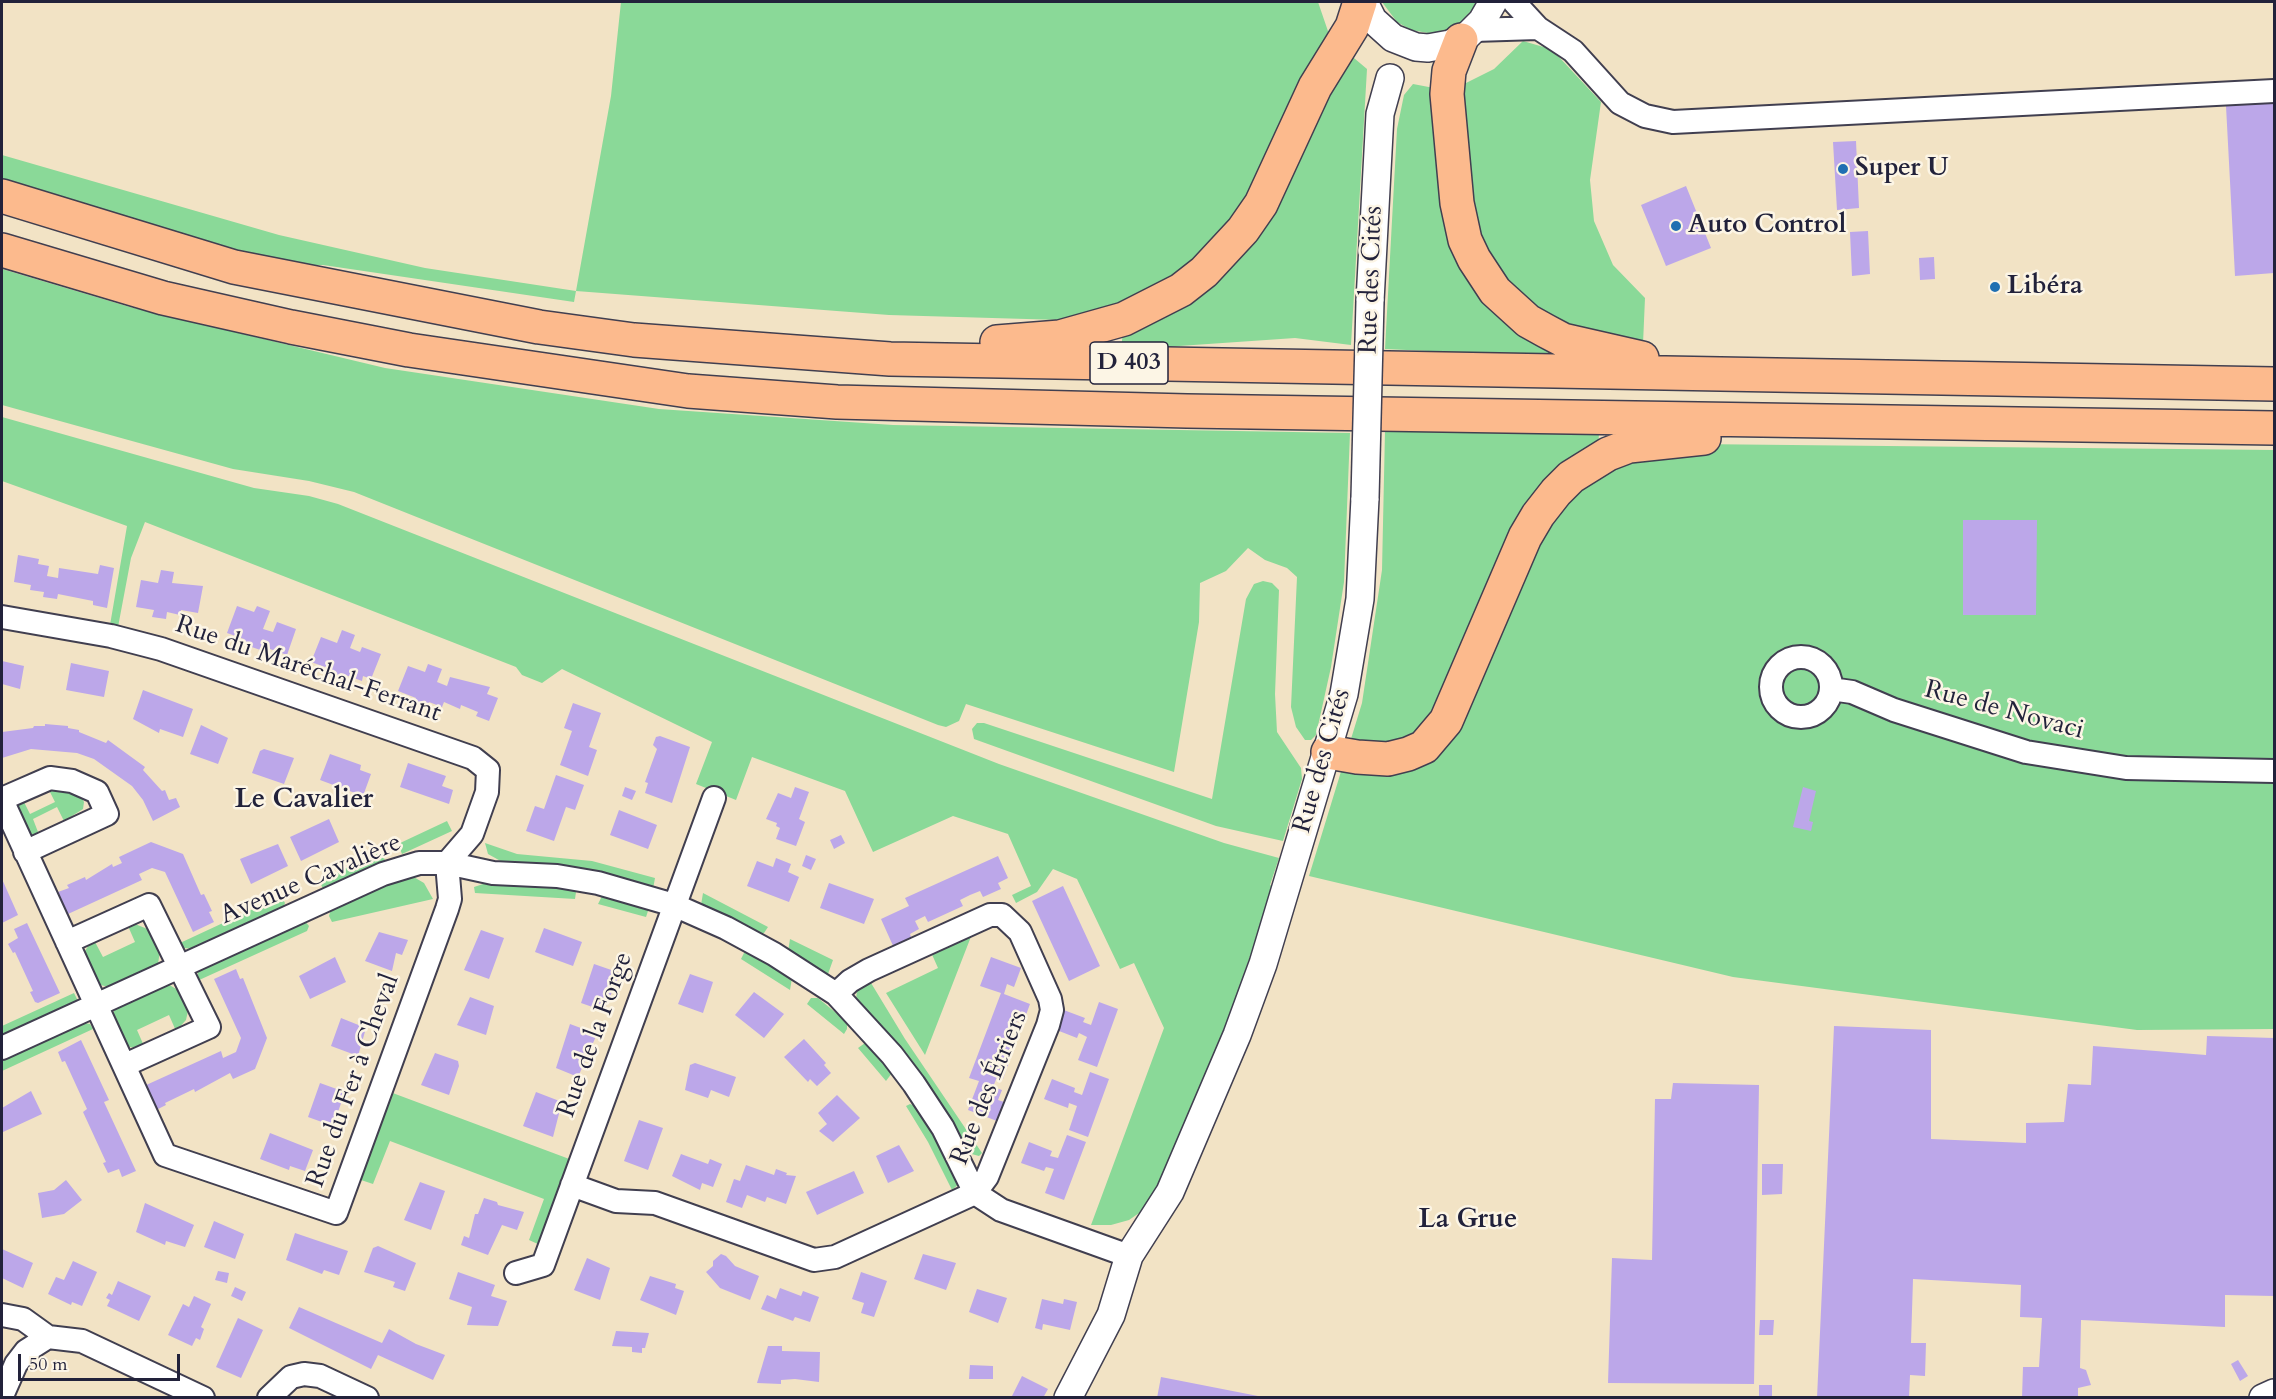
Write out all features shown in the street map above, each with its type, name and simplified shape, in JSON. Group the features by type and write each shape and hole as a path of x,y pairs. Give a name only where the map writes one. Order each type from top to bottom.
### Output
{"main road":[{"path":"890,359 952,342 1015,342 1094,330 1124,320 1181,290 1222,254 1261,204 1315,87 1352,27 1362,2"},
{"path":"1468,35 1446,81 1457,203 1460,224 1474,259 1495,291 1528,321 1563,340 1717,374"},
{"name":"D 403","path":"2,196 234,267 539,327 634,340 890,359 2274,384"},
{"name":"D 403","path":"2,250 163,298 291,327 420,352 688,391 837,402 1784,421 2274,428"},
{"path":"1328,752 1388,759 1424,747 1435,736 1446,721 1525,537 1538,515 1571,477 1591,463 1629,446 1685,438 1744,437 1784,421"}],"street":[{"path":"1362,2 1383,31 1404,44 1428,48 1440,48 1468,35 1538,28"},
{"path":"1468,35 1482,21 1492,2"},
{"path":"1514,2 1538,28 1573,51 1620,104 1645,116 1673,122 2274,91"},
{"name":"Rue des Cités","path":"1068,1398 1111,1315 1129,1256 1147,1230 1174,1182 1237,1035 1281,908 1344,694 1356,626 1363,566 1370,301 1380,114 1390,78 1383,70 1383,31"},
{"path":"1390,78 1400,76 1428,48"},
{"name":"Rue du Maréchal-Ferrant","path":"2,616 111,636 161,649 473,758 488,770 487,792 472,834 447,863"},
{"name":"Rue de Novaci","path":"1831,689 1852,692 1904,714 2026,752 2126,768 2274,771"},
{"path":"25,852 107,814 97,792 72,781 50,778 2,800 25,852 124,1065 209,1027 149,905 67,942"},
{"name":"Rue de la Forge","path":"516,1273 543,1265 714,798"},
{"name":"Avenue Cavalière","path":"2,1048 383,874 419,863 447,863 493,873 557,876 598,883 674,905 726,928 774,954 836,994 892,1055 914,1084 943,1128 975,1193"},
{"name":"Rue du Fer à Cheval","path":"124,1065 165,1155 336,1213 447,909 450,899 447,863"},
{"name":"Rue des Étriers","path":"836,994 850,981 869,970 990,915 1002,915 1020,932 1050,999 1052,1010 987,1177 975,1193"},
{"path":"572,1185 616,1201 655,1203 814,1260 835,1257 975,1193 1001,1210 1129,1256"},
{"path":"2,1315 23,1319 48,1337 82,1341 203,1398"},
{"path":"2,1396 16,1364 26,1352 48,1337"},
{"path":"269,1398 291,1377 304,1374 320,1376 367,1398"},
{"path":"2263,1398 2274,1393"}],"green space":[{"path":"621,2 1318,2 1330,37 1262,175 1212,245 1174,278 1141,298 1061,320 889,315 576,291 611,96"},
{"path":"1382,2 1476,2 1460,23 1445,31 1428,33 1411,30 1397,22"},
{"path":"1523,41 1547,48 1559,57 1601,102 1590,180 1594,221 1613,265 1645,298 1643,344 1560,327 1497,278 1471,218 1460,86 1494,69"},
{"path":"1348,53 1367,69 1351,345 1295,338 1121,350 1123,331 1193,293"},
{"path":"1413,84 1434,88 1449,202 1558,357 1385,349 1397,129 1404,95"},
{"path":"2,155 279,235 425,268 576,291 574,302 323,265 289,266 2,185"},
{"path":"2,269 130,307 385,368 659,409 893,425 1350,433 1344,582 1331,667 1316,735 1311,740 1305,740 1296,727 1291,707 1297,577 1287,568 1265,560 1248,548 1226,571 1200,583 1199,622 1174,772 966,704 959,721 946,727 354,492 309,481 233,469 2,405"},
{"path":"2,417 254,488 309,496 338,504 999,764 1224,843 1279,858 1270,885 1274,887 1218,1049 1170,1166 1142,1211 1129,1220 1111,1225 1091,1225 1164,1028 1134,963 1120,969 1077,879 1053,869 1037,892 1016,903 1012,895 1031,886 1008,834 953,816 873,852 845,791 752,757 736,800 696,784 712,742 562,669 542,683 522,675 516,667 145,522 131,558 118,627 110,625 127,526 2,481"},
{"path":"1593,429 1599,434 1598,446 1694,444 2274,450 2274,1029 2137,1030 1733,977 1309,876 1362,703 1382,570 1385,431"},
{"path":"1263,581 1272,583 1279,590 1275,694 1277,732 1301,768 1302,779 1283,841 1216,826 974,739 972,729 977,723 984,723 1212,799 1246,599 1254,584"},
{"path":"55,787 80,795 84,802 83,809 64,821 57,807 33,819 38,832 30,837 15,804 23,800 30,814 55,802 48,788"},
{"path":"447,821 452,831 402,854 398,844"},
{"path":"485,843 517,854 592,861 655,878 653,889 506,864 488,854"},
{"path":"381,852 386,862 324,891 319,880"},
{"path":"405,875 424,883 433,899 332,922 329,916 331,909"},
{"path":"489,882 570,887 576,892 575,899 475,893 474,887"},
{"path":"703,893 768,927 761,934 701,905"},
{"path":"603,894 649,908 646,917 598,904"},
{"path":"281,896 285,903 283,908 194,949 184,948 180,943"},
{"path":"304,920 309,926 307,931 197,981 201,967"},
{"path":"135,924 150,930 160,951 158,964 112,988 97,984 85,957 85,951 90,943 95,942 103,957 135,942 128,926"},
{"path":"972,934 925,1055 886,993 938,968 930,950"},
{"path":"790,939 833,960 828,974 824,976 788,952"},
{"path":"745,951 792,978 790,990 741,959"},
{"path":"868,978 905,1039 982,1153 979,1156 968,1153 958,1134 856,999 857,991"},
{"path":"166,983 178,990 188,1011 186,1020 176,1031 169,1015 137,1030 144,1046 139,1049 125,1044 112,1018 118,1004"},
{"path":"74,993 79,1003 2,1039 2,1026"},
{"path":"811,998 818,998 847,1022 844,1034 807,1004"},
{"path":"79,1022 90,1024 93,1029 2,1071 2,1058"},
{"path":"865,1043 871,1045 892,1073 886,1081 858,1048"},
{"path":"390,1092 572,1160 540,1245 529,1240 544,1199 390,1141 373,1184 358,1179"},
{"path":"910,1104 920,1108 960,1183 952,1190 928,1142 906,1106"}],"building":[{"path":"2274,103 2274,273 2235,276 2226,106"},
{"path":"1856,141 1859,208 1837,210 1833,142"},
{"name":"Auto Control","path":"1686,186 1711,248 1666,266 1641,205"},
{"path":"1868,231 1870,274 1852,276 1850,232"},
{"path":"1934,257 1935,279 1920,280 1919,258"},
{"path":"1963,520 2037,520 2036,615 1963,615"},
{"path":"18,555 39,559 38,564 49,566 47,576 58,578 59,568 98,574 100,565 114,568 107,608 93,605 93,601 58,594 57,599 43,597 44,592 30,590 31,585 14,582"},
{"path":"161,570 174,572 172,583 203,586 198,613 181,610 180,615 167,612 166,619 152,617 154,610 136,607 141,580 158,583"},
{"path":"237,606 254,612 257,606 270,611 263,629 273,632 277,622 296,629 287,655 270,649 269,653 243,644 244,639 227,633"},
{"path":"342,630 355,635 350,648 360,652 362,647 381,654 371,679 363,676 362,681 340,673 338,679 326,675 328,668 311,662 321,637 337,643"},
{"path":"2,661 24,666 20,689 2,684"},
{"path":"71,663 109,671 104,697 66,690"},
{"path":"428,664 442,669 437,682 447,686 450,677 490,687 487,694 498,698 489,721 476,716 478,712 461,705 460,709 444,702 442,707 429,702 428,707 414,702 416,698 398,691 408,666 425,672"},
{"path":"143,690 193,709 183,737 160,729 159,733 133,719"},
{"path":"573,703 601,713 589,747 597,750 588,776 560,765 572,731 564,728"},
{"path":"45,724 68,726 68,728 79,730 79,732 106,743 108,740 145,767 143,770 162,791 165,790 169,800 176,798 180,807 153,821 143,800 132,786 94,759 77,753 31,749 2,758 2,732 45,726"},
{"path":"201,725 228,738 218,764 190,754"},
{"path":"660,736 690,747 672,803 645,793 648,783 645,782 657,749 653,745 656,737"},
{"path":"264,749 294,758 284,784 252,773 260,751"},
{"path":"330,754 361,765 360,770 371,774 363,796 320,780"},
{"path":"408,763 446,776 442,786 453,790 449,804 400,787"},
{"path":"556,775 584,785 575,810 566,807 554,841 526,831 535,806 544,809"},
{"path":"625,787 636,791 632,800 622,796"},
{"path":"795,787 809,792 799,819 805,822 796,846 776,839 780,828 776,826 777,823 766,819 778,793 791,798"},
{"path":"1803,787 1816,791 1809,821 1813,822 1811,831 1793,827"},
{"path":"619,810 657,825 648,849 610,835"},
{"path":"329,819 339,842 301,861 290,837"},
{"path":"841,835 845,843 834,849 830,840"},
{"path":"151,842 183,854 201,895 204,894 212,911 209,912 214,922 193,932 165,872 152,868 139,874 142,880 68,914 58,892 69,888 67,885 85,877 86,880 112,864 113,867 122,863 119,857"},
{"path":"278,844 288,866 251,884 240,859"},
{"path":"806,855 816,859 811,870 802,866"},
{"path":"998,856 1008,878 998,883 1001,889 983,897 980,891 970,895 960,900 963,906 928,922 925,916 915,921 919,929 910,934 912,940 894,948 881,919 909,906 905,898"},
{"path":"776,858 791,864 788,872 799,877 789,902 747,886 757,861 773,867"},
{"path":"2,879 18,915 2,923"},
{"path":"829,883 874,899 864,924 820,908"},
{"path":"1063,886 1100,966 1069,981 1032,901"},
{"path":"27,923 60,993 38,1003 35,1002 30,992 33,991 15,952 13,953 8,944 18,938 14,929"},
{"path":"544,928 582,942 573,966 535,952"},
{"path":"481,930 504,938 489,979 464,970"},
{"path":"379,932 408,940 402,955 396,953 392,971 365,961"},
{"path":"335,957 346,982 310,999 299,976"},
{"path":"991,957 1021,968 1014,987 1007,984 1004,994 1030,1004 1023,1023 1017,1021 1013,1030 1010,1040 1016,1042 1003,1079 997,1077 993,1087 1002,1090 998,1100 1004,1102 997,1121 968,1110 979,1081 969,1078 1001,993 980,986"},
{"path":"594,964 620,973 604,1011 581,1003"},
{"path":"236,969 240,979 243,978 267,1038 255,1069 233,1079 230,1073 195,1092 194,1089 165,1103 166,1105 156,1110 144,1086 221,1051 223,1058 236,1052 241,1038 214,979"},
{"path":"690,974 713,982 703,1013 678,1004"},
{"path":"754,992 784,1014 764,1038 735,1015"},
{"path":"470,997 494,1006 486,1035 457,1025"},
{"path":"1099,1002 1118,1009 1097,1067 1078,1060 1087,1037 1079,1033 1077,1038 1054,1029 1061,1009 1085,1018 1083,1022 1091,1025"},
{"path":"341,1018 366,1028 358,1056 331,1046"},
{"path":"570,1024 597,1034 578,1077 556,1068"},
{"path":"1834,1026 1931,1030 1931,1139 2026,1143 2026,1123 2064,1122 2068,1084 2091,1085 2093,1046 2206,1055 2207,1036 2274,1038 2274,1296 2225,1295 2225,1327 2081,1320 2080,1368 2086,1370 2091,1385 2078,1388 2078,1398 2022,1398 2023,1367 2039,1367 2042,1318 2020,1317 2021,1285 1913,1279 1911,1343 1926,1343 1925,1376 1910,1375 1909,1398 1817,1398"},
{"path":"804,1039 826,1063 824,1065 831,1073 817,1086 810,1079 808,1082 784,1057"},
{"path":"81,1040 109,1100 104,1102 136,1171 122,1177 119,1169 108,1173 103,1163 106,1162 83,1112 87,1109 65,1061 62,1062 58,1052"},
{"path":"435,1053 458,1061 459,1066 449,1095 421,1085"},
{"path":"695,1063 736,1077 729,1097 711,1090 708,1098 685,1090 690,1065"},
{"path":"1090,1072 1109,1079 1088,1137 1069,1130 1077,1106 1069,1103 1068,1108 1044,1099 1052,1079 1075,1088 1074,1092 1082,1095"},
{"path":"320,1083 345,1092 333,1126 308,1117"},
{"path":"1673,1083 1759,1085 1754,1384 1608,1383 1612,1258 1652,1260 1655,1099 1671,1099"},
{"path":"31,1091 42,1114 3,1132 2,1108"},
{"path":"536,1092 562,1102 553,1137 523,1126"},
{"path":"837,1095 860,1118 833,1142 819,1131 827,1124 818,1113"},
{"path":"639,1120 663,1128 648,1170 624,1161"},
{"path":"270,1133 313,1150 305,1171 290,1166 289,1170 260,1159"},
{"path":"1067,1135 1086,1142 1064,1200 1045,1193 1054,1169 1046,1167 1044,1171 1021,1163 1029,1142 1052,1151 1050,1156 1058,1158"},
{"path":"899,1145 914,1171 888,1183 876,1156"},
{"path":"681,1154 708,1164 710,1159 722,1164 713,1187 702,1183 700,1190 672,1176"},
{"path":"1762,1164 1783,1164 1782,1194 1762,1195"},
{"path":"746,1165 774,1175 776,1169 787,1173 786,1175 796,1176 786,1204 767,1197 765,1202 747,1195 742,1208 726,1202 734,1179 740,1181"},
{"path":"854,1171 864,1193 817,1215 806,1192"},
{"path":"66,1180 82,1200 64,1214 42,1218 38,1193 54,1190"},
{"path":"420,1182 445,1191 431,1230 404,1220"},
{"path":"484,1198 497,1202 498,1205 524,1212 517,1230 502,1225 488,1255 461,1245 464,1236 469,1238 475,1214 478,1214"},
{"path":"145,1203 194,1225 185,1247 166,1241 165,1245 136,1232"},
{"path":"214,1221 244,1234 235,1259 204,1247"},
{"path":"295,1233 348,1251 339,1275 324,1270 322,1274 286,1260"},
{"path":"378,1246 416,1263 405,1291 393,1287 395,1282 364,1272 373,1248"},
{"path":"2,1249 33,1263 23,1288 2,1278"},
{"path":"721,1254 735,1266 759,1276 750,1300 720,1288 706,1272"},
{"path":"923,1254 956,1263 946,1290 914,1279"},
{"path":"587,1258 610,1268 600,1300 574,1290"},
{"path":"73,1261 97,1272 82,1306 72,1302 71,1305 48,1294 56,1277 64,1280"},
{"path":"218,1271 229,1273 227,1283 215,1280"},
{"path":"458,1272 495,1285 491,1296 507,1301 498,1326 467,1325 472,1307 449,1299"},
{"path":"861,1272 887,1281 874,1317 861,1313 864,1303 852,1299"},
{"path":"650,1276 676,1284 675,1288 684,1291 676,1315 640,1300"},
{"path":"118,1281 151,1296 139,1321 107,1306 110,1300 106,1298 109,1293 112,1295"},
{"path":"235,1287 246,1292 242,1301 231,1296"},
{"path":"780,1288 801,1296 803,1291 819,1297 810,1322 795,1317 793,1321 761,1309 767,1295 776,1299"},
{"path":"977,1289 1007,1298 998,1323 969,1312"},
{"path":"194,1296 211,1304 201,1327 204,1329 200,1340 196,1338 192,1346 168,1335 183,1304 189,1307"},
{"path":"1042,1299 1063,1304 1064,1299 1077,1302 1070,1330 1043,1324 1042,1330 1035,1328"},
{"path":"299,1307 382,1343 389,1329 416,1344 445,1355 433,1380 378,1355 371,1369 289,1328"},
{"path":"238,1318 263,1330 241,1378 216,1367"},
{"path":"1760,1320 1774,1320 1773,1335 1759,1335"},
{"path":"616,1331 649,1333 642,1353 632,1352 632,1347 612,1346"},
{"path":"768,1346 782,1346 782,1351 820,1352 819,1382 795,1379 781,1380 781,1384 757,1383"},
{"path":"2238,1360 2248,1376 2240,1381 2231,1364"},
{"path":"970,1365 993,1366 993,1379 969,1379"},
{"path":"1022,1376 1048,1389 1043,1398 1011,1398"},
{"path":"1161,1377 1258,1396 1258,1398 1157,1398"},
{"path":"1759,1385 1772,1385 1772,1398 1759,1398"}],"place":[{"name":"Super U","path":"1843,169"},
{"name":"Auto Control","path":"1676,226"},
{"name":"Libéra","path":"1995,287"}],"district":[{"name":"Le Cavalier","path":"304,801"},
{"name":"La Grue","path":"1468,1221"}]}
